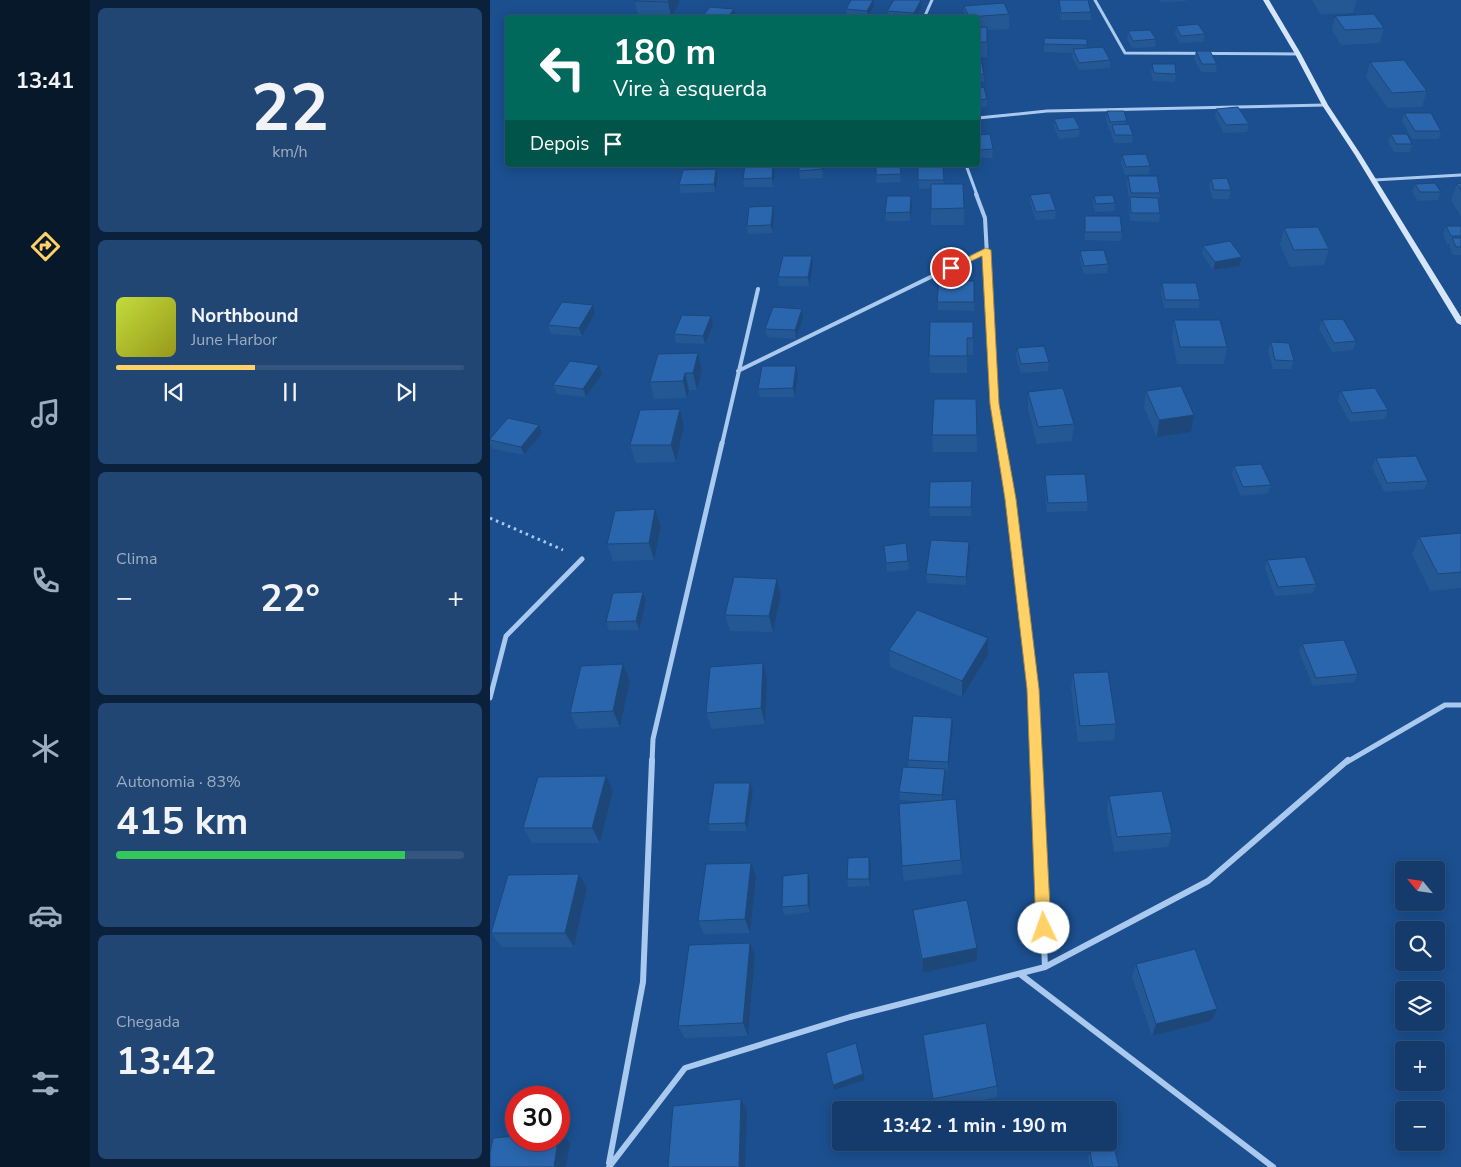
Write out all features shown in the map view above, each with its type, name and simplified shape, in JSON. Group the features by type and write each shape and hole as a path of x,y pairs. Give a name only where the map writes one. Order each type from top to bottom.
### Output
{"street":[{"path":"925,15 932,0"},
{"path":"1095,0 1125,53 1298,54"},
{"path":"1266,0 1298,54 1325,106 1374,180 1461,323"},
{"path":"980,118 1048,111 1325,106"},
{"path":"967,167 984,218 994,404 1010,499 1033,689 1045,967"},
{"path":"1374,180 1461,175"},
{"path":"738,371 986,250"},
{"path":"609,1167 643,982 653,739 758,290"},
{"path":"490,698 506,636 582,559"},
{"path":"609,1167 685,1068 850,1017 1045,967 1208,881 1352,757 1445,705 1461,705"},
{"path":"1020,974 1273,1167"}],"path":[{"path":"490,518 582,559"}],"building":[{"path":"636,0 669,0 668,2"},
{"path":"851,0 873,0 867,11 846,9"},
{"path":"894,0 921,0 914,13 887,11"},
{"path":"1059,0 1088,0 1091,12 1061,13"},
{"path":"1004,3 1009,14 968,15 964,6"},
{"path":"710,7 734,9 729,15 703,15"},
{"path":"1374,14 1384,28 1345,30 1335,16"},
{"path":"1198,24 1205,34 1181,36 1176,26"},
{"path":"980,27 987,27 987,42 980,42"},
{"path":"1150,30 1156,39 1133,41 1128,31"},
{"path":"1044,38 1087,39 1087,45 1044,44"},
{"path":"1103,47 1110,60 1079,63 1073,49"},
{"path":"1196,51 1210,51 1217,64 1202,64"},
{"path":"1404,60 1427,91 1392,93 1370,62"},
{"path":"980,63 982,63 984,74 980,75"},
{"path":"1152,64 1175,64 1176,74 1154,73"},
{"path":"984,87 987,99 980,100 980,88"},
{"path":"1238,107 1249,124 1226,125 1216,109"},
{"path":"1107,111 1124,111 1127,121 1110,122"},
{"path":"1404,113 1431,113 1441,131 1415,131"},
{"path":"1074,117 1080,129 1059,131 1054,119"},
{"path":"1129,124 1133,135 1115,135 1112,125"},
{"path":"990,134 993,149 980,150 980,135"},
{"path":"1391,134 1407,134 1412,144 1396,144"},
{"path":"1146,154 1150,166 1126,167 1122,155"},
{"path":"745,167 773,167 772,178 743,179"},
{"path":"799,167 822,167 822,169 799,171"},
{"path":"876,167 900,167 901,174 876,175"},
{"path":"918,167 943,167 944,180 918,180"},
{"path":"716,169 714,184 679,185 683,170"},
{"path":"1128,176 1157,176 1160,193 1131,193"},
{"path":"1227,178 1231,190 1214,190 1211,179"},
{"path":"1435,183 1441,192 1420,192 1415,184"},
{"path":"931,184 963,184 964,208 931,209"},
{"path":"1050,193 1056,210 1036,212 1030,195"},
{"path":"1113,195 1115,203 1096,204 1094,196"},
{"path":"887,196 911,196 910,212 885,213"},
{"path":"1130,197 1158,198 1160,213 1131,213"},
{"path":"773,206 771,225 747,226 749,207"},
{"path":"1085,216 1120,216 1122,232 1085,232"},
{"path":"1446,226 1461,226 1461,236 1451,236"},
{"path":"1318,227 1329,249 1294,250 1284,228"},
{"path":"1452,238 1461,238 1461,247 1456,247"},
{"path":"1230,241 1242,257 1215,262 1203,246"},
{"path":"1104,250 1108,264 1084,266 1080,251"},
{"path":"783,256 812,256 808,277 778,277"},
{"path":"939,281 974,281 974,302 937,302"},
{"path":"1162,283 1196,283 1200,300 1165,300"},
{"path":"562,302 593,305 579,328 548,325"},
{"path":"773,307 802,309 795,330 765,329"},
{"path":"682,315 711,316 703,336 674,334"},
{"path":"1343,319 1356,341 1334,343 1322,320"},
{"path":"1174,320 1220,320 1227,347 1180,347"},
{"path":"930,322 973,322 973,338 967,338 967,356 929,356"},
{"path":"1271,342 1289,343 1294,361 1275,360"},
{"path":"1044,346 1049,362 1021,364 1017,348"},
{"path":"698,353 693,373 685,373 683,381 650,382 658,354"},
{"path":"570,361 599,365 583,389 553,385"},
{"path":"762,366 796,366 793,388 758,389"},
{"path":"1181,386 1194,415 1159,420 1146,391"},
{"path":"1063,388 1074,424 1038,427 1028,392"},
{"path":"1375,388 1388,410 1352,413 1341,391"},
{"path":"934,399 976,399 977,435 932,435"},
{"path":"680,409 671,445 630,445 640,410"},
{"path":"508,418 539,425 521,447 490,440"},
{"path":"1416,456 1428,481 1387,483 1376,458"},
{"path":"1261,464 1271,485 1243,487 1234,466"},
{"path":"1085,474 1088,502 1048,503 1045,475"},
{"path":"972,481 971,507 929,507 930,482"},
{"path":"655,509 649,543 607,544 615,511"},
{"path":"1461,533 1461,572 1438,574 1419,537"},
{"path":"931,540 969,542 966,577 926,574"},
{"path":"906,543 908,561 886,563 884,546"},
{"path":"1305,557 1316,584 1278,587 1267,560"},
{"path":"734,577 777,579 769,616 725,615"},
{"path":"643,592 636,621 606,622 613,593"},
{"path":"917,610 988,638 962,681 889,650"},
{"path":"1344,640 1358,674 1316,678 1302,644"},
{"path":"763,663 761,708 706,713 710,667"},
{"path":"623,664 613,711 570,713 581,666"},
{"path":"1108,672 1116,724 1080,726 1073,673"},
{"path":"913,716 952,718 948,762 908,760"},
{"path":"903,767 945,769 942,795 899,792"},
{"path":"606,776 592,828 523,828 538,777"},
{"path":"714,783 750,783 745,823 708,824"},
{"path":"1162,791 1172,833 1117,837 1109,796"},
{"path":"956,799 961,860 902,866 899,804"},
{"path":"869,857 869,879 847,879 848,858"},
{"path":"751,863 745,919 698,921 706,864"},
{"path":"808,873 808,905 782,907 783,876"},
{"path":"579,874 565,933 491,933 508,875"},
{"path":"967,900 977,948 922,959 913,910"},
{"path":"750,943 743,1023 678,1026 689,945"},
{"path":"1195,949 1217,1009 1156,1024 1136,964"},
{"path":"986,1023 997,1086 933,1099 923,1035"},
{"path":"856,1043 863,1074 833,1085 826,1053"},
{"path":"741,1099 739,1167 668,1167 673,1106"},
{"path":"505,1137 505,1151 556,1151 554,1167 490,1167 493,1138"},
{"path":"1115,1151 1119,1167 1093,1167 1090,1152"}],"route":[{"path":"951,268 986,250 994,404 1010,499 1033,689 1044,928"}]}
